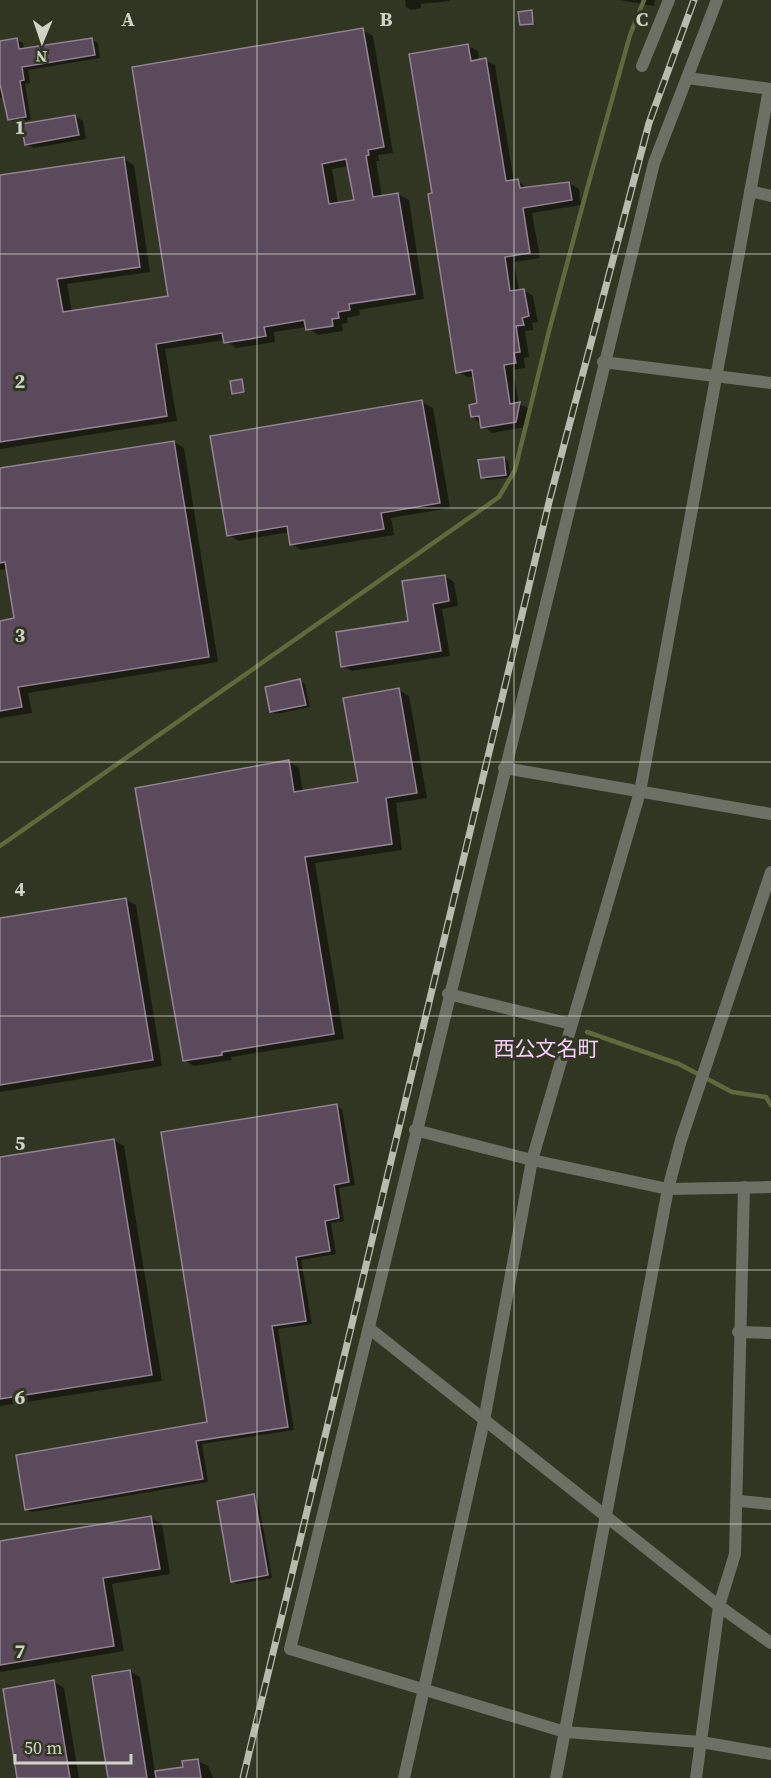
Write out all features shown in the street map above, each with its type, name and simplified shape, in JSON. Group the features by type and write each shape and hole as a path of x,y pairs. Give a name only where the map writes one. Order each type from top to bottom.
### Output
{"street":[{"path":"642,66 669,0"},
{"path":"717,0 654,163 448,994 370,1329 290,1648 565,1732 701,1742 771,1754"},
{"path":"404,1778 484,1420 532,1160 640,792 770,89 687,78"},
{"path":"750,191 771,196"},
{"path":"603,362 771,383"},
{"path":"504,768 771,814"},
{"path":"556,1778 668,1189 681,1140 771,872"},
{"path":"448,994 571,1024"},
{"path":"415,1130 532,1160 668,1189 771,1187"},
{"path":"696,1778 719,1606 735,1554 739,1501 738,1332 744,1187"},
{"path":"370,1329 606,1514 719,1606 771,1643"},
{"path":"738,1332 771,1333"},
{"path":"739,1501 771,1504"}],"building":[{"path":"532,10 533,24 520,25 518,12"},
{"path":"363,28 384,147 368,150 369,155 366,156 373,197 398,193 415,294 349,304 350,310 338,312 339,318 332,319 333,326 306,330 304,320 264,327 266,336 250,339 224,343 222,333 156,344 167,416 0,442 0,175 124,157 140,267 57,279 63,312 168,296 132,67","holes":["346,159 354,200 329,204 322,164"]},
{"path":"17,38 19,49 92,38 95,55 22,67 24,80 20,81 26,117 8,120 0,84 0,41"},
{"path":"468,44 471,61 486,58 506,181 518,179 520,188 569,182 572,200 523,208 530,253 505,257 510,291 524,289 529,316 522,318 524,325 516,326 520,352 514,353 516,363 504,365 510,404 520,402 516,422 481,428 479,416 471,417 469,405 477,403 472,370 456,373 428,194 432,193 409,54"},
{"path":"75,115 79,135 25,145 21,124"},
{"path":"242,379 244,392 232,394 230,381"},
{"path":"422,400 440,503 381,513 384,529 290,545 287,526 227,536 210,436"},
{"path":"174,441 209,657 18,687 22,707 0,711 0,621 14,618 5,562 0,563 0,468"},
{"path":"504,457 506,475 481,478 478,460"},
{"path":"445,575 449,601 433,604 441,651 341,667 336,632 408,621 402,581"},
{"path":"300,679 306,705 270,712 265,687"},
{"path":"399,688 417,793 386,798 392,844 305,857 334,1034 222,1052 222,1055 183,1061 135,788 289,760 294,792 358,782 343,698"},
{"path":"126,898 153,1060 0,1085 0,918"},
{"path":"337,1104 349,1182 334,1185 339,1218 325,1221 330,1251 296,1257 306,1321 272,1326 288,1427 196,1441 203,1479 25,1510 16,1455 207,1422 161,1132"},
{"path":"114,1139 152,1375 0,1399 0,1157"},
{"path":"254,1494 268,1575 231,1582 217,1501"},
{"path":"151,1516 160,1569 103,1578 114,1646 0,1665 0,1541"},
{"path":"130,1670 147,1778 108,1778 92,1676"},
{"path":"54,1680 70,1778 17,1778 3,1689"},
{"path":"198,1759 201,1778 156,1778 155,1771 183,1767 182,1761"}],"waterway":[{"path":"0,846 499,497 515,470 587,189 630,35 644,0"},
{"path":"587,1032 679,1064 732,1092 766,1097 771,1105"}],"railway":[{"path":"243,1778 550,498 649,123 694,0"}],"district":[{"name":"西公文名町","path":"546,1049"}]}
